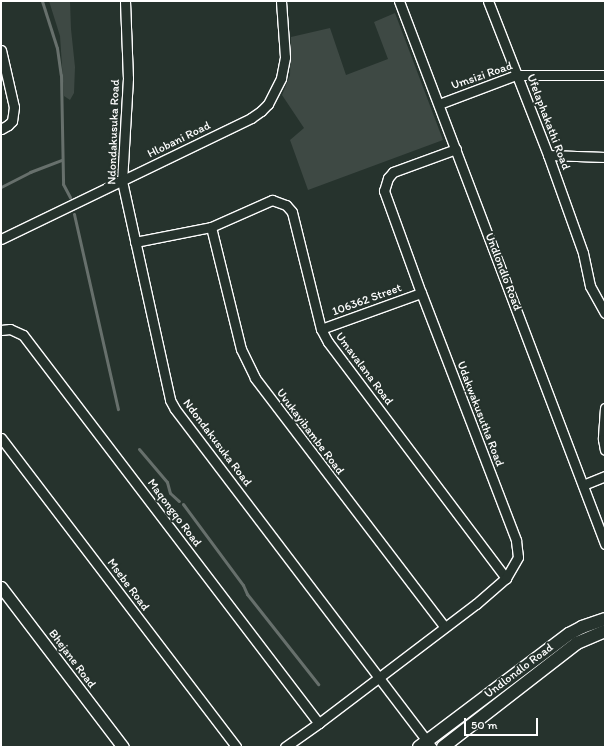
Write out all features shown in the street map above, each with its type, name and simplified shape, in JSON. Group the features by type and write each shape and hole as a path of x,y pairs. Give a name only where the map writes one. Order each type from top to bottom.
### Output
{"main road":[{"name":"Undlondlo Road","path":"426,745 569,634 582,626 605,618"},
{"name":"Undlondlo Road","path":"443,747 578,643 605,631"}],"street":[{"name":"Ndondakusuka Road","path":"125,1 128,78 122,181 167,389 175,409 381,677 426,745"},
{"name":"Hlobani Road","path":"1,239 251,118 268,104 282,78 286,57 282,1"},
{"name":"Undlondlo Road","path":"399,1 604,537"},
{"name":"Ufelaphakathi Road","path":"488,1 548,156 583,253 590,286 605,313"},
{"path":"1,50 12,91 14,113 8,125 1,129"},
{"name":"Umsizi Road","path":"439,104 516,75 605,75"},
{"name":"Udakwakusutha Road","path":"381,677 444,626 476,604 506,578 518,557 516,540 420,293 384,191 385,184 393,172 456,149"},
{"path":"548,156 605,157"},
{"name":"Umavalana Road","path":"135,242 211,227 272,200 286,205 292,212 321,329 328,342 506,578"},
{"name":"Uvukayibambe Road","path":"211,227 241,349 254,378 444,626"},
{"name":"106362 Street","path":"321,329 420,293"},
{"name":"Maqongqo Road","path":"1,330 10,329 23,335 319,724"},
{"path":"605,408 603,439 605,450"},
{"name":"Msebe Road","path":"1,438 236,747"},
{"path":"583,485 605,476"},
{"name":"Bhejane Road","path":"1,587 123,747"},
{"path":"285,747 319,724 381,677"}],"shaded area":[{"path":"49,1 70,1 75,67 74,93 70,100 64,96 60,36"},
{"path":"395,13 443,140 308,190 290,140 304,128 282,95 290,75 291,37 330,28 346,75 388,59 374,22"}],"waterway":[{"path":"42,1 57,48 61,75 63,184 70,197"},
{"path":"1,187 30,172 62,160"},
{"path":"74,214 118,409"},
{"path":"139,449 167,482 170,493 179,501"},
{"path":"183,504 243,585 247,594 318,684"}]}
